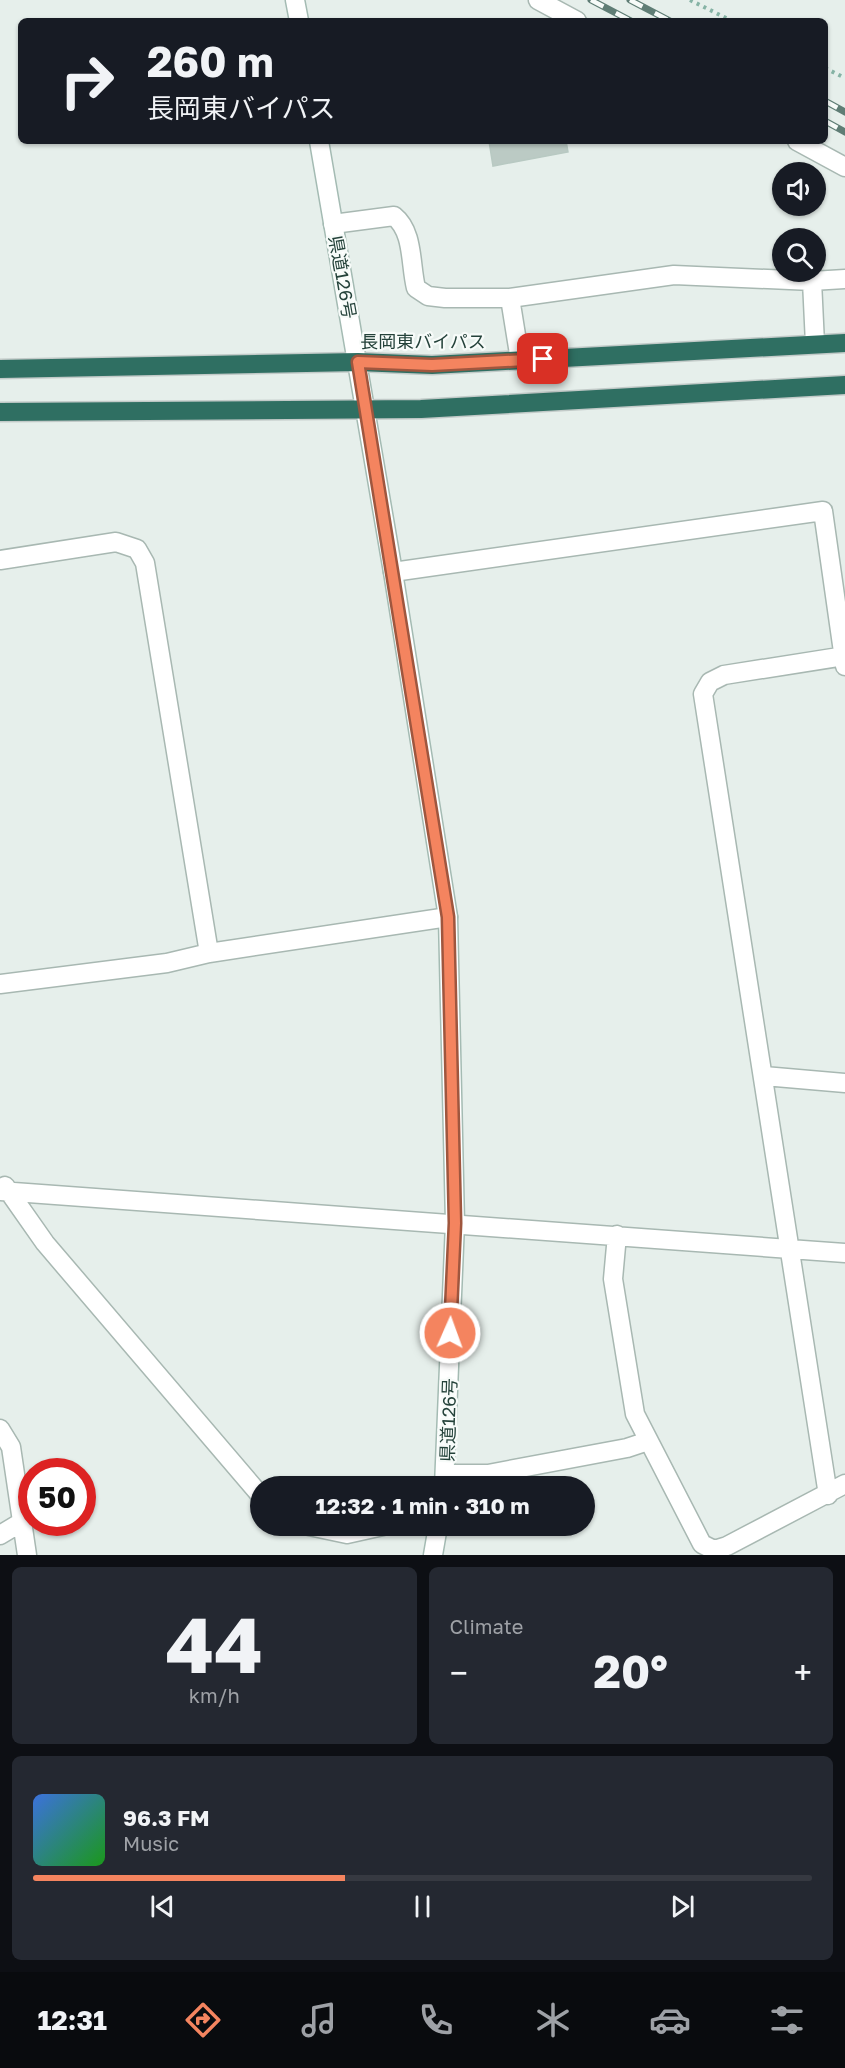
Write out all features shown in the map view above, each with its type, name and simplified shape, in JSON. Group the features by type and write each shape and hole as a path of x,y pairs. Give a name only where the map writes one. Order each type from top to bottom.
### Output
{"highway":[{"name":"長岡東バイパス","path":"0,369 358,362 432,365 845,343"},
{"path":"0,412 421,410 845,385"}],"street":[{"path":"296,0 299,18"},
{"path":"538,0 571,18"},
{"name":"県道126号","path":"320,144 393,572 448,917 455,1223 445,1476"},
{"path":"803,144 845,167"},
{"path":"333,224 394,216 404,224 407,233 416,288 428,296 510,298 674,275 772,279"},
{"path":"826,280 845,279"},
{"path":"812,282 815,344"},
{"path":"510,298 520,360"},
{"path":"393,572 823,511 844,660 724,675 710,682 703,694 828,1495"},
{"path":"0,560 116,542 137,549 145,563 209,953"},
{"path":"0,984 167,963 209,953 448,917"},
{"path":"764,1076 845,1083"},
{"path":"4,1188 367,1219 455,1223 790,1250 845,1252"},
{"path":"4,1188 45,1243 250,1483"},
{"path":"617,1235 613,1279 635,1414 702,1544 714,1550 727,1546 828,1495 845,1484"},
{"path":"0,1428 11,1447 18,1506"},
{"path":"474,1476 627,1448 648,1441"},
{"path":"0,1535 18,1524"},
{"path":"23,1536 27,1555"},
{"path":"433,1555 436,1536"}],"path":[{"path":"690,0 726,18"},
{"path":"828,70 845,78"}],"building":[{"path":"489,144 567,144 568,152 493,166"}],"railway":[{"path":"591,0 625,18"},
{"path":"630,0 664,18"},
{"path":"828,103 845,112"},
{"path":"828,123 845,132"}],"route":[{"path":"450,1333 455,1223 448,917 358,362 432,365 543,359"}]}
